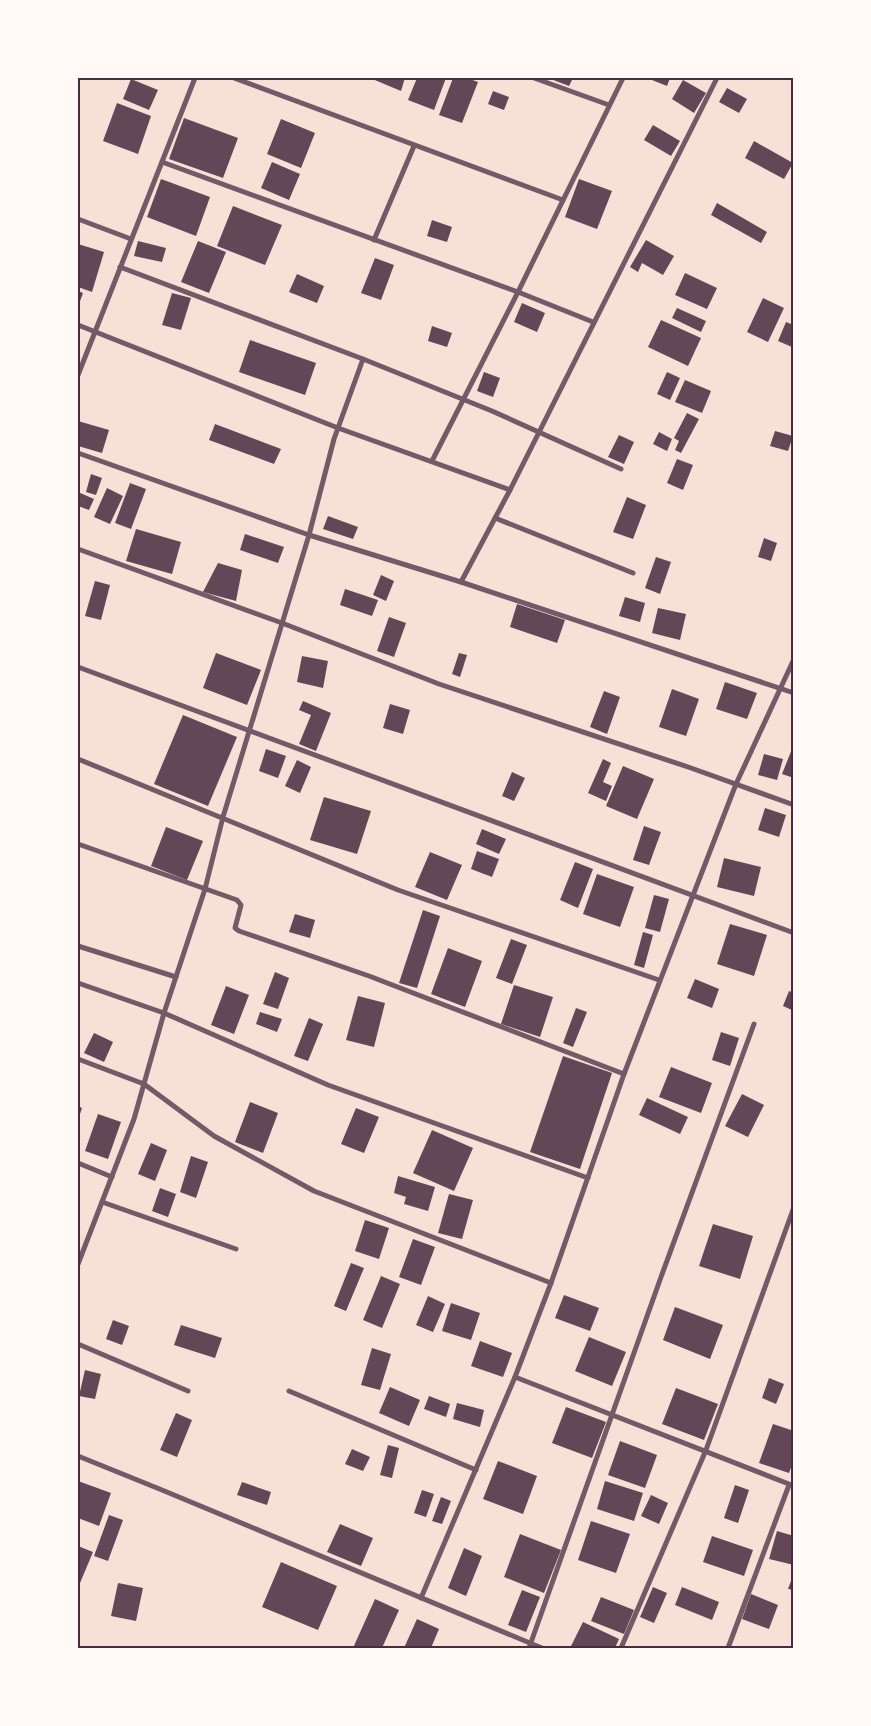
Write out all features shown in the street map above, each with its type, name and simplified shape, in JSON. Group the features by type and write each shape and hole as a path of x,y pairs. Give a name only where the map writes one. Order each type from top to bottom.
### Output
{"street":[{"path":"78,375 195,78"},
{"path":"234,78 563,200"},
{"path":"534,78 609,105"},
{"path":"432,461 518,292 623,78"},
{"path":"461,582 510,490 592,322 717,78"},
{"path":"374,240 414,146"},
{"path":"162,162 518,292 592,322"},
{"path":"78,219 131,239"},
{"path":"120,267 363,359 464,400 621,469"},
{"path":"78,325 338,428 510,490"},
{"path":"78,1264 112,1177 144,1084 164,1013 205,889 223,817 309,535 338,428 363,359"},
{"path":"78,453 309,535 461,582 794,693"},
{"path":"495,518 633,573"},
{"path":"78,549 282,623 440,684 794,805"},
{"path":"421,1598 515,1377 551,1283 659,980 736,784 779,687 794,659"},
{"path":"78,667 794,934"},
{"path":"78,759 398,890 659,980"},
{"path":"78,844 240,902 235,924 235,928 239,932 369,976 624,1074"},
{"path":"78,946 176,977"},
{"path":"78,983 164,1013 328,1085 588,1178"},
{"path":"530,1646 754,1024"},
{"path":"78,1059 144,1084 214,1136 314,1191 551,1283"},
{"path":"78,1163 112,1177"},
{"path":"102,1202 236,1249"},
{"path":"621,1648 706,1450 794,1207"},
{"path":"78,1245 84,1247"},
{"path":"78,1344 188,1391"},
{"path":"515,1377 706,1450 791,1486 728,1648"},
{"path":"289,1391 476,1470"},
{"path":"78,1456 421,1598 530,1646 542,1648"}],"building":[{"path":"370,78 405,78 401,91"},
{"path":"417,78 446,78 434,110 408,100"},
{"path":"453,78 467,78 478,82 462,123 439,115"},
{"path":"548,78 573,78 569,86"},
{"path":"647,78 670,78 667,86"},
{"path":"131,79 158,90 149,110 123,99"},
{"path":"683,80 706,93 694,113 672,99"},
{"path":"727,88 747,99 739,113 719,102"},
{"path":"493,91 509,97 504,110 488,104"},
{"path":"117,103 151,116 138,154 103,141"},
{"path":"184,118 238,138 223,178 169,159"},
{"path":"281,119 315,133 301,168 267,154"},
{"path":"653,125 680,141 671,156 644,140"},
{"path":"754,141 793,163 784,179 745,158"},
{"path":"272,162 300,174 289,200 261,188"},
{"path":"161,179 210,197 196,236 147,217"},
{"path":"579,179 612,191 597,229 565,217"},
{"path":"717,203 767,232 761,243 711,215"},
{"path":"233,206 282,225 265,265 217,246"},
{"path":"432,220 452,227 447,242 427,236"},
{"path":"646,240 674,256 663,275 642,263 638,272 630,267"},
{"path":"138,241 166,248 162,262 134,256"},
{"path":"198,241 226,252 209,293 181,282"},
{"path":"78,244 104,252 92,292 78,287"},
{"path":"375,258 394,265 381,300 361,293"},
{"path":"685,273 717,288 707,309 675,295"},
{"path":"297,274 324,286 317,303 289,292"},
{"path":"78,291 83,293 78,307"},
{"path":"172,293 191,298 181,330 162,325"},
{"path":"763,298 784,308 768,342 747,332"},
{"path":"522,303 545,313 537,332 514,322"},
{"path":"677,308 706,321 701,332 672,318"},
{"path":"661,320 701,338 688,366 648,347"},
{"path":"786,322 794,325 792,347 778,341"},
{"path":"432,326 452,333 447,347 428,341"},
{"path":"250,340 316,363 305,395 239,372"},
{"path":"484,372 500,378 493,397 477,391"},
{"path":"667,372 680,378 670,400 657,394"},
{"path":"685,380 711,391 702,413 675,402"},
{"path":"687,413 699,419 681,453 675,450 679,441 674,438"},
{"path":"78,421 109,430 102,453 78,446"},
{"path":"215,424 281,449 274,464 209,440"},
{"path":"775,431 793,436 788,451 770,446"},
{"path":"659,432 672,439 667,451 653,444"},
{"path":"619,435 634,442 624,464 608,457"},
{"path":"677,459 693,465 683,490 667,483"},
{"path":"91,474 102,478 96,495 86,492"},
{"path":"130,483 146,489 131,529 115,523"},
{"path":"107,488 123,496 110,524 94,517"},
{"path":"78,492 94,499 89,510 78,506"},
{"path":"627,497 646,505 633,539 613,532"},
{"path":"328,516 358,527 353,539 323,529"},
{"path":"136,529 181,542 172,574 126,561"},
{"path":"245,534 284,547 278,563 240,550"},
{"path":"764,538 777,543 771,561 758,557"},
{"path":"656,557 671,562 660,594 645,588"},
{"path":"218,563 242,570 236,601 203,592"},
{"path":"381,575 394,581 386,601 373,595"},
{"path":"95,581 110,585 101,620 85,616"},
{"path":"345,589 378,600 372,616 340,605"},
{"path":"625,597 645,603 640,622 619,616"},
{"path":"517,604 565,620 557,643 510,627"},
{"path":"658,608 686,614 680,640 652,633"},
{"path":"389,617 406,623 394,657 377,651"},
{"path":"216,653 261,670 247,705 203,688"},
{"path":"459,653 467,655 460,677 452,674"},
{"path":"302,656 328,661 323,688 297,682"},
{"path":"725,682 757,693 747,719 716,709"},
{"path":"672,689 699,699 686,736 659,727"},
{"path":"604,691 620,697 607,734 590,727"},
{"path":"303,701 331,713 316,751 299,744 311,715 299,710"},
{"path":"390,704 410,710 403,734 383,728"},
{"path":"183,715 237,737 208,806 154,784"},
{"path":"794,744 794,778 782,774"},
{"path":"266,749 286,756 278,778 259,771"},
{"path":"764,754 783,759 777,780 758,775"},
{"path":"603,759 611,763 603,782 612,786 606,801 588,793"},
{"path":"297,760 311,767 300,793 285,786"},
{"path":"623,766 654,779 637,819 606,806"},
{"path":"512,772 525,778 514,801 502,796"},
{"path":"324,797 371,811 357,854 310,840"},
{"path":"765,808 786,815 779,837 758,830"},
{"path":"644,826 661,832 649,865 633,860"},
{"path":"166,827 203,841 187,880 151,866"},
{"path":"482,829 506,839 499,854 476,844"},
{"path":"477,851 499,859 492,877 471,869"},
{"path":"430,852 462,865 447,900 415,887"},
{"path":"724,858 761,867 754,896 717,887"},
{"path":"575,862 593,869 578,908 560,900"},
{"path":"597,874 634,887 620,927 583,914"},
{"path":"654,895 669,899 660,932 645,928"},
{"path":"423,910 440,916 417,988 399,983"},
{"path":"295,914 315,920 310,938 289,932"},
{"path":"730,924 767,935 754,976 717,964"},
{"path":"643,932 653,935 644,968 634,965"},
{"path":"511,939 527,945 512,984 496,978"},
{"path":"448,948 482,961 465,1007 431,994"},
{"path":"275,972 289,978 278,1009 263,1004"},
{"path":"695,979 719,989 712,1008 687,998"},
{"path":"514,985 553,997 540,1037 501,1024"},
{"path":"226,986 249,995 234,1034 211,1025"},
{"path":"789,991 794,993 794,1011 783,1006"},
{"path":"358,996 385,1003 374,1047 346,1040"},
{"path":"576,1008 587,1012 573,1047 563,1043"},
{"path":"260,1012 282,1019 277,1032 256,1024"},
{"path":"309,1018 323,1024 308,1061 294,1056"},
{"path":"721,1032 739,1038 730,1066 712,1060"},
{"path":"94,1033 113,1042 104,1062 84,1053"},
{"path":"563,1056 612,1073 580,1169 530,1152"},
{"path":"671,1067 712,1083 701,1113 659,1097"},
{"path":"742,1094 764,1105 748,1137 725,1126"},
{"path":"647,1098 688,1117 680,1134 639,1115"},
{"path":"250,1102 278,1113 263,1153 235,1142"},
{"path":"78,1106 82,1108 78,1120"},
{"path":"356,1108 379,1117 364,1153 341,1144"},
{"path":"98,1114 121,1122 108,1159 85,1151"},
{"path":"432,1130 473,1148 454,1191 413,1173"},
{"path":"151,1143 167,1150 155,1181 138,1174"},
{"path":"191,1156 208,1162 196,1198 180,1192"},
{"path":"398,1176 435,1187 428,1211 404,1204 406,1197 394,1193"},
{"path":"160,1188 176,1194 168,1217 152,1211"},
{"path":"449,1194 473,1200 462,1239 438,1233"},
{"path":"365,1220 389,1228 379,1259 355,1251"},
{"path":"713,1224 753,1236 740,1279 699,1266"},
{"path":"413,1239 435,1247 421,1285 399,1277"},
{"path":"351,1263 364,1268 346,1311 334,1306"},
{"path":"381,1276 400,1284 382,1328 363,1320"},
{"path":"564,1295 599,1308 590,1331 555,1318"},
{"path":"428,1296 445,1304 433,1332 416,1325"},
{"path":"451,1303 480,1313 471,1340 442,1331"},
{"path":"675,1307 723,1325 710,1359 663,1340"},
{"path":"113,1320 129,1326 122,1345 106,1339"},
{"path":"181,1325 222,1338 215,1358 174,1345"},
{"path":"589,1337 626,1352 612,1386 575,1371"},
{"path":"480,1341 512,1353 503,1377 471,1366"},
{"path":"372,1348 391,1354 380,1390 361,1385"},
{"path":"85,1370 101,1374 95,1399 79,1396"},
{"path":"769,1378 784,1384 776,1404 762,1398"},
{"path":"390,1387 420,1400 409,1426 379,1413"},
{"path":"676,1388 718,1404 704,1440 662,1424"},
{"path":"429,1396 450,1404 446,1417 424,1409"},
{"path":"457,1403 484,1410 480,1427 453,1419"},
{"path":"566,1407 606,1422 592,1458 552,1443"},
{"path":"176,1413 192,1420 177,1457 160,1450"},
{"path":"773,1424 794,1431 794,1459 789,1473 759,1463"},
{"path":"620,1441 657,1455 645,1488 608,1475"},
{"path":"388,1445 399,1448 392,1478 380,1475"},
{"path":"352,1449 370,1457 363,1471 345,1464"},
{"path":"498,1461 537,1476 523,1514 483,1499"},
{"path":"78,1481 111,1493 99,1526 78,1518"},
{"path":"605,1481 643,1493 634,1521 597,1509"},
{"path":"242,1482 271,1492 267,1505 237,1495"},
{"path":"735,1485 749,1490 738,1523 724,1518"},
{"path":"422,1490 434,1494 426,1517 414,1513"},
{"path":"651,1495 668,1503 659,1524 641,1516"},
{"path":"441,1497 451,1501 442,1524 432,1521"},
{"path":"109,1515 123,1520 108,1561 94,1556"},
{"path":"591,1521 630,1534 616,1573 578,1560"},
{"path":"340,1524 373,1538 361,1566 327,1552"},
{"path":"777,1531 794,1536 794,1565 769,1559"},
{"path":"520,1534 561,1550 544,1593 504,1577"},
{"path":"712,1536 753,1550 744,1576 703,1562"},
{"path":"78,1546 93,1552 80,1583 78,1582"},
{"path":"464,1548 482,1556 466,1596 448,1588"},
{"path":"281,1562 337,1586 318,1630 262,1607"},
{"path":"794,1573 794,1590 788,1589"},
{"path":"118,1583 143,1588 136,1621 111,1616"},
{"path":"653,1587 667,1593 654,1623 640,1617"},
{"path":"682,1587 719,1602 712,1620 675,1605"},
{"path":"522,1590 540,1597 526,1632 508,1625"},
{"path":"751,1594 778,1605 769,1629 742,1619"},
{"path":"601,1597 634,1610 624,1634 591,1621"},
{"path":"375,1599 399,1610 382,1648 353,1648"},
{"path":"417,1619 439,1629 431,1648 404,1648"},
{"path":"583,1622 619,1639 615,1648 570,1648"}]}
